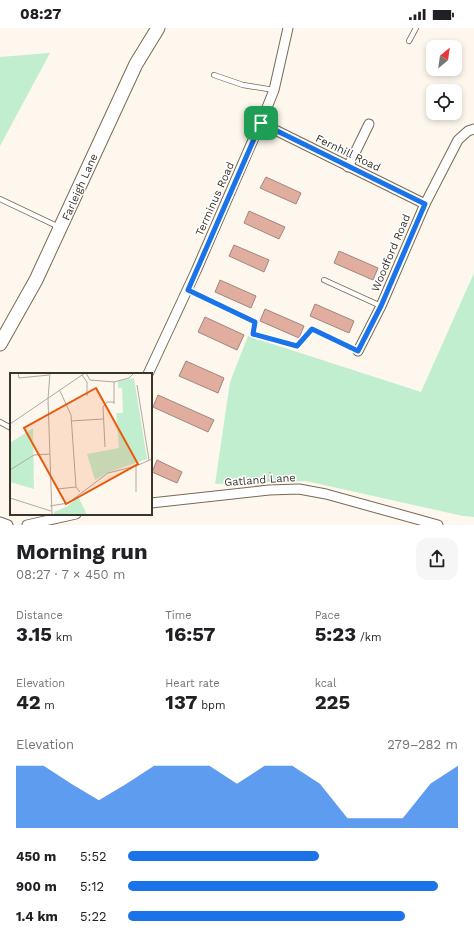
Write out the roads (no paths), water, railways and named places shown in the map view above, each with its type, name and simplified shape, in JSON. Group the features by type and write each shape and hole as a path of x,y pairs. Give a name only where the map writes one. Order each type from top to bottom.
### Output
{"street":[{"name":"Farleigh Lane","path":"0,344 36,280 136,64 158,28"},
{"name":"Terminus Road","path":"148,373 188,290 261,123 274,90 288,28"},
{"name":"Fernhill Road","path":"261,123 425,204"},
{"path":"348,167 369,124"},
{"name":"Woodford Road","path":"358,351 381,306 425,204 458,140 468,131 474,130"},
{"name":"Gatland Lane","path":"152,502 269,490 299,489 326,494 438,525"},
{"path":"27,525 72,515"},
{"path":"0,522 8,525"}],"lane":[{"path":"409,40 416,28"},
{"path":"214,75 243,85 274,90"},
{"path":"0,199 61,228"},
{"path":"324,280 381,306"},
{"path":"0,422 10,427"}]}
